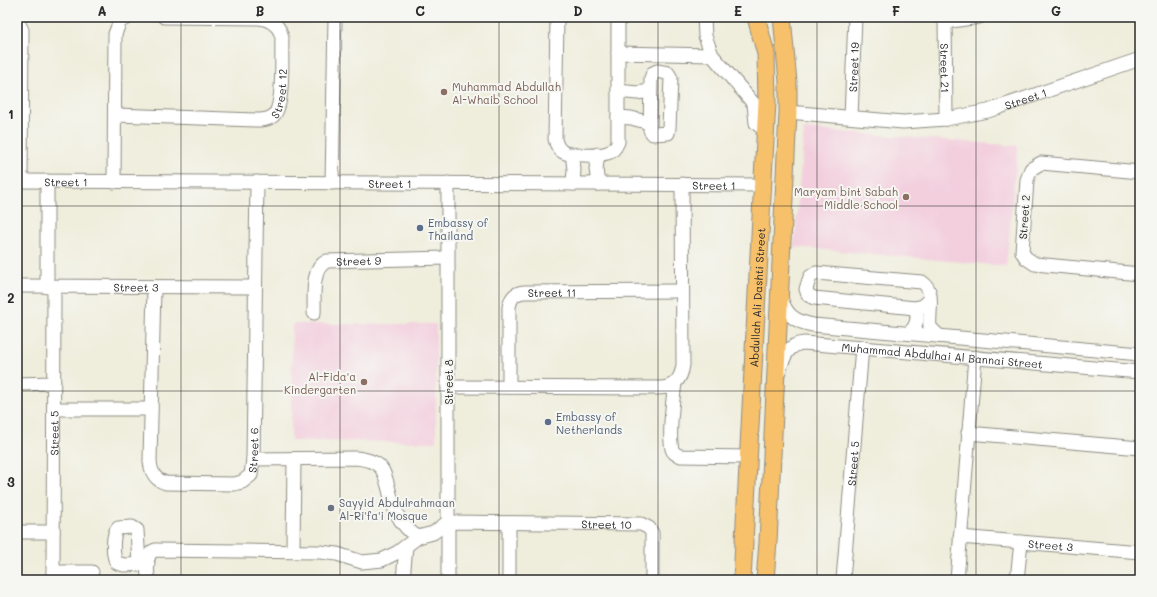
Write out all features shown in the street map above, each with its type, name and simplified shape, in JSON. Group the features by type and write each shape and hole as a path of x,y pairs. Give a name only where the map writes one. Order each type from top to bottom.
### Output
{"main road":[{"name":"Abdullah Ali Dashti Street","path":"742,580 766,128 766,61 764,41 756,17"},
{"name":"Abdullah Ali Dashti Street","path":"764,578 775,389 788,112 788,82 782,17"},
{"path":"749,464 754,486 755,502 749,580"}],"street":[{"path":"114,182 116,30 120,21 129,17"},
{"name":"Street 12","path":"115,115 262,120 271,118 277,110 280,98 282,38 280,30 275,23 260,18 164,17"},
{"path":"332,183 335,17"},
{"path":"557,17 555,139 561,150 572,154 607,154 616,147 618,142 618,17"},
{"path":"704,17 705,36 712,55 754,104 756,123 759,126 766,128"},
{"name":"Street 19","path":"851,117 856,17"},
{"path":"945,20 979,17"},
{"path":"17,20 22,30 19,118 19,181"},
{"name":"Street 21","path":"945,20 946,119"},
{"path":"618,53 712,55"},
{"name":"Street 1","path":"788,112 903,122 946,119 988,111 1140,59"},
{"path":"658,71 669,74 671,78 668,131 664,134 653,134 650,130 650,91 653,72 658,71"},
{"path":"618,91 637,93 650,91"},
{"path":"618,117 637,119 650,123"},
{"path":"572,154 574,169 573,184"},
{"path":"598,154 596,169 598,184"},
{"name":"Street 2","path":"1140,172 1041,163 1031,169 1027,180 1022,252 1026,258 1036,264 1140,274"},
{"name":"Street 1","path":"19,181 763,185"},
{"name":"Street 5","path":"47,181 54,383 54,576"},
{"name":"Street 6","path":"154,287 150,467 154,477 160,481 171,483 239,483 251,475 253,459 257,182"},
{"name":"Street 8","path":"448,183 448,580"},
{"path":"448,387 660,388 675,383 680,377 683,365 682,184"},
{"name":"Street 9","path":"314,313 316,274 321,265 327,261 447,258"},
{"path":"818,344 813,339 817,331 906,338 936,336 930,327 930,300 930,292 927,286 922,282 816,273 806,282 806,290 808,295 814,298 915,308 922,306 930,300"},
{"name":"Street 3","path":"17,286 255,287"},
{"name":"Muhammad Abdulhai Al Bannai Street","path":"780,286 785,309 791,317 802,322 936,336 1140,354"},
{"name":"Street 11","path":"509,387 509,307 511,300 516,294 524,292 682,291"},
{"path":"908,333 913,329 918,315 915,308"},
{"name":"Muhammad Abdulhai Al Bannai Street","path":"775,389 781,367 789,350 800,343 1138,371"},
{"name":"Street 5","path":"843,580 862,347"},
{"path":"957,580 974,357"},
{"path":"17,384 54,383"},
{"path":"675,383 672,422 672,448 674,453 681,456 749,464"},
{"path":"54,409 151,409"},
{"path":"968,433 1140,448"},
{"path":"253,459 294,460 361,458 378,465 386,477 393,507 400,522 418,537"},
{"path":"294,460 294,551"},
{"path":"148,580 143,564 148,554 155,550 294,551 330,553 356,561 372,562 388,558 418,537 433,533 448,522"},
{"name":"Street 10","path":"448,522 644,525 651,530 652,580"},
{"path":"509,580 510,523"},
{"path":"17,532 53,532"},
{"name":"Street 3","path":"960,537 1140,552"},
{"path":"1017,580 1021,542"},
{"path":"403,580 406,546"},
{"path":"54,576 92,572"}],"shaded area":[{"name":"Maryam bint Sabah Middle School","path":"804,129 1018,146 1006,266 794,247"},
{"name":"Al-Fida'a Kindergarten","path":"292,324 436,324 436,442 291,441"},
{"path":"339,574 387,574 387,580 339,580"}],"place":[{"name":"Muhammad Abdullah Al-Whaib School","path":"444,92"},
{"name":"Maryam bint Sabah Middle School","path":"906,197"},
{"name":"Embassy of Thailand","path":"420,228"},
{"name":"Al-Fida'a Kindergarten","path":"364,382"},
{"name":"Embassy of Netherlands","path":"548,422"},
{"name":"Sayyid Abdulrahmaan Al-Ri'fa'i Mosque","path":"331,508"}]}
